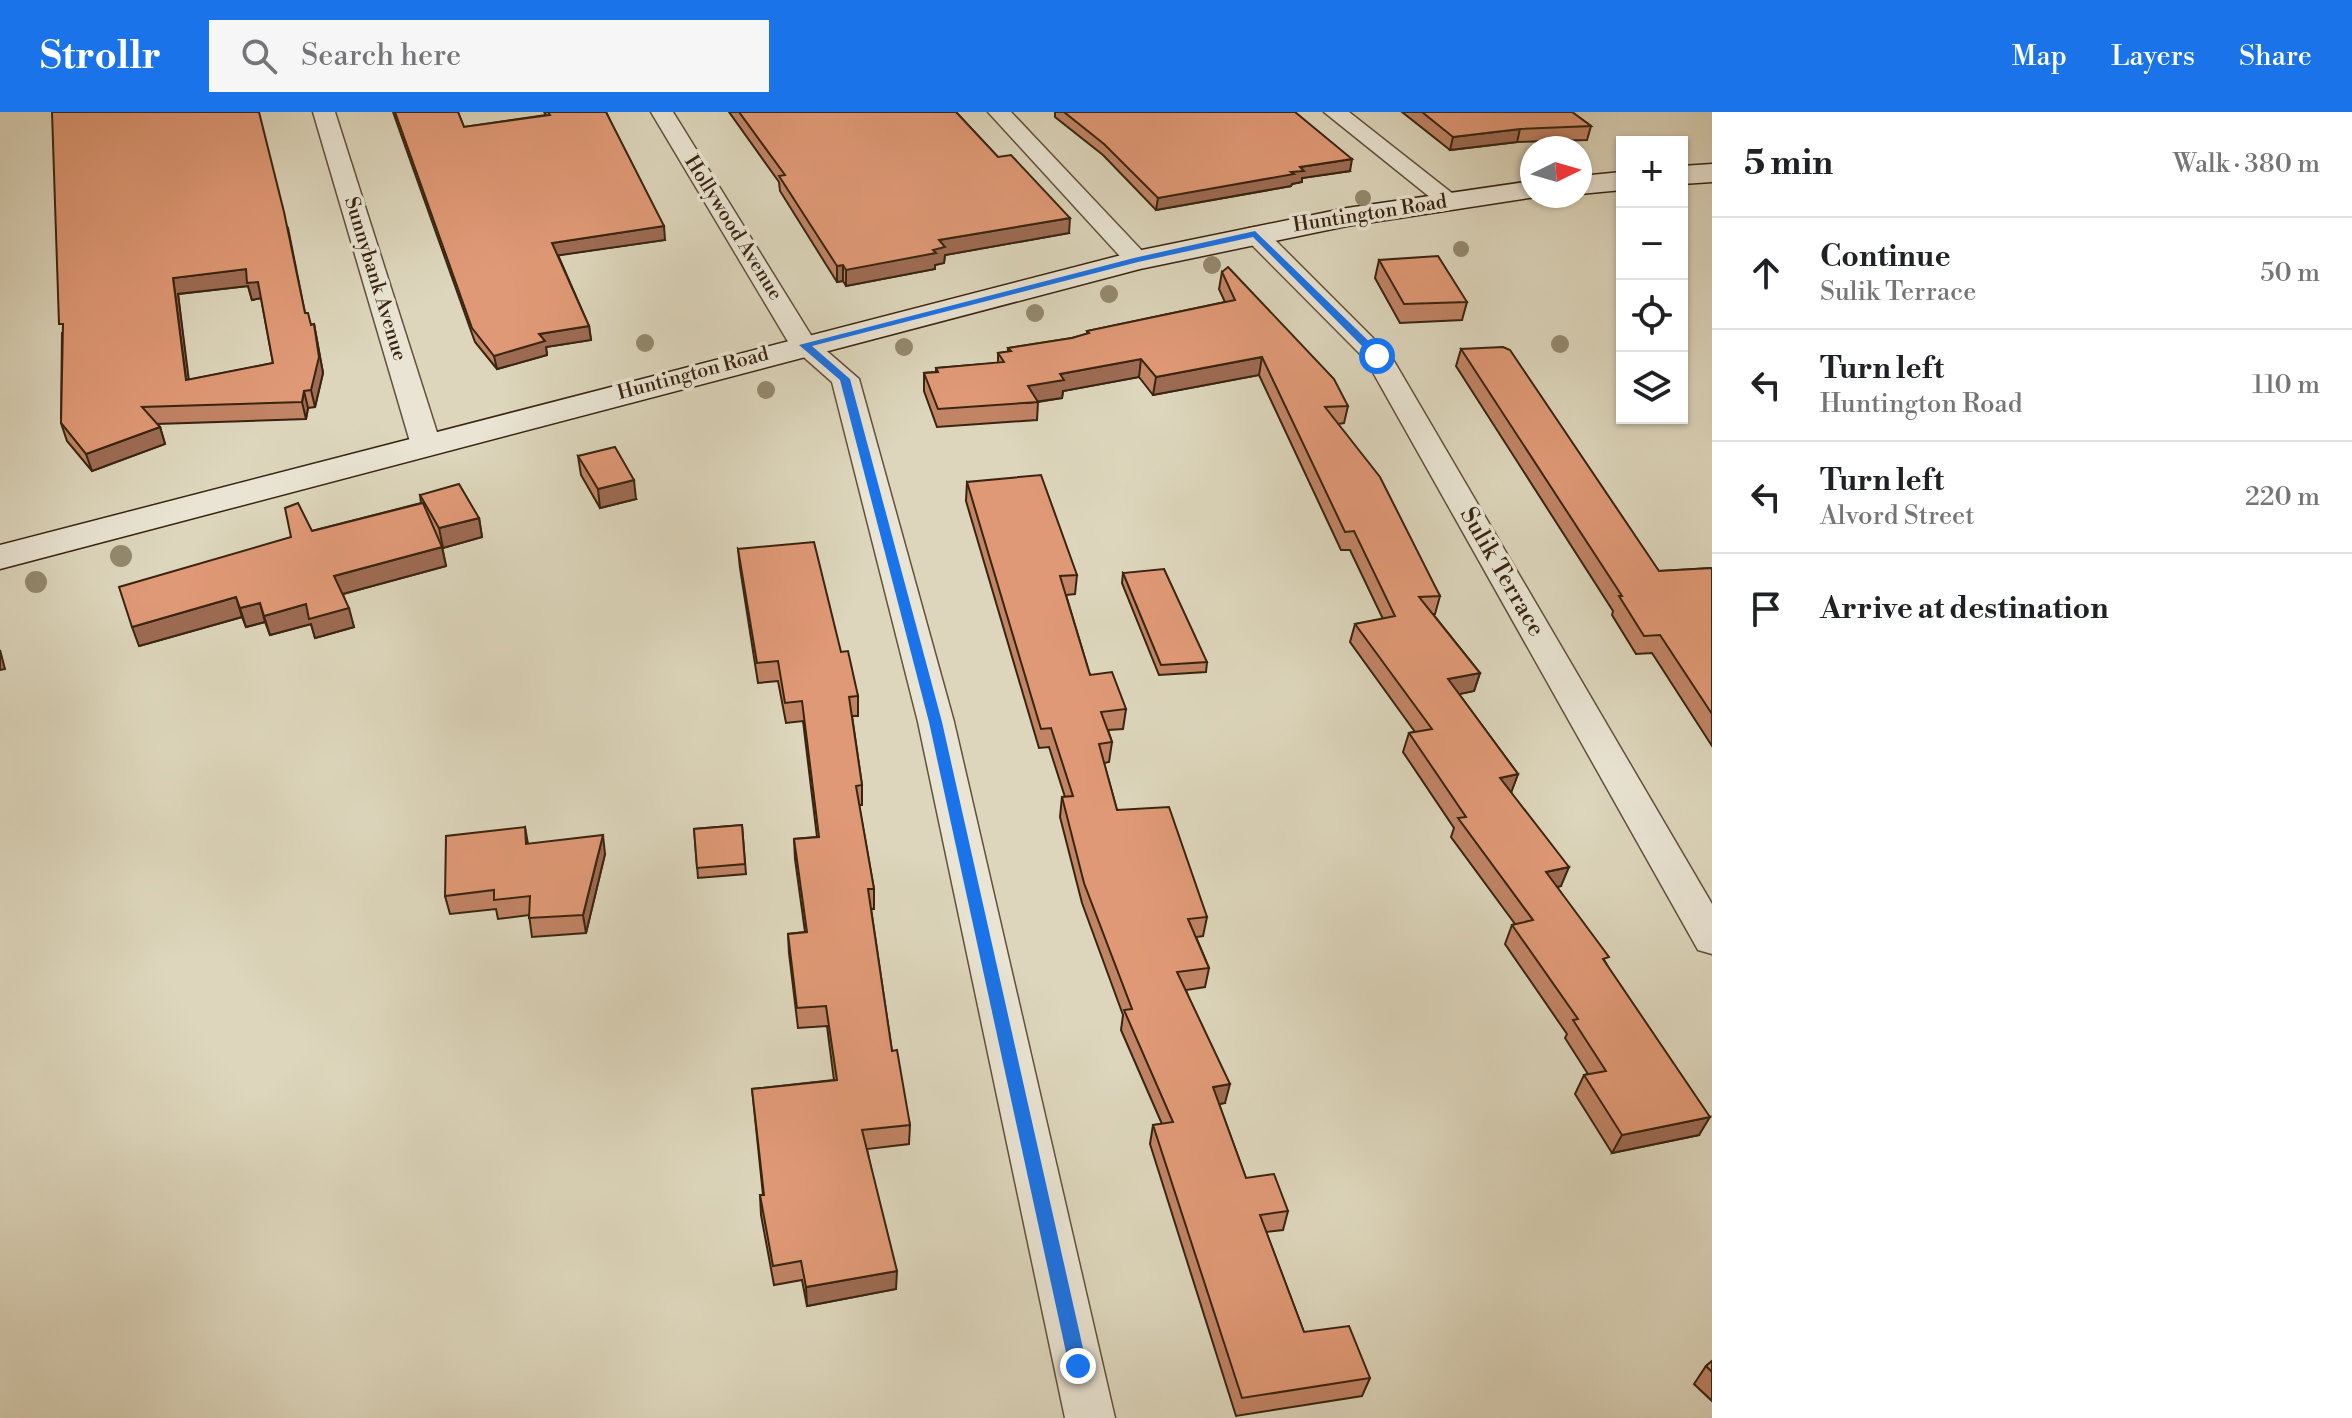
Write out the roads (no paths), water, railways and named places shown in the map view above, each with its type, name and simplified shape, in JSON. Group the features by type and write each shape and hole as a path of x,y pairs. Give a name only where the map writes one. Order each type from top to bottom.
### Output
{"main road":[{"path":"1688,175 1712,173"},
{"path":"1592,184 1616,182"},
{"name":"Huntington Road","path":"0,557 1137,260 1255,234 1520,192"}],"street":[{"name":"Sunnybank Avenue","path":"324,112 426,445"},
{"name":"Hollywood Avenue","path":"662,112 804,345 845,379 936,722 1090,1418"},
{"path":"999,112 1137,260"},
{"path":"1335,112 1450,201"},
{"name":"Sulik Terrace","path":"1255,234 1377,356 1712,939"}]}
